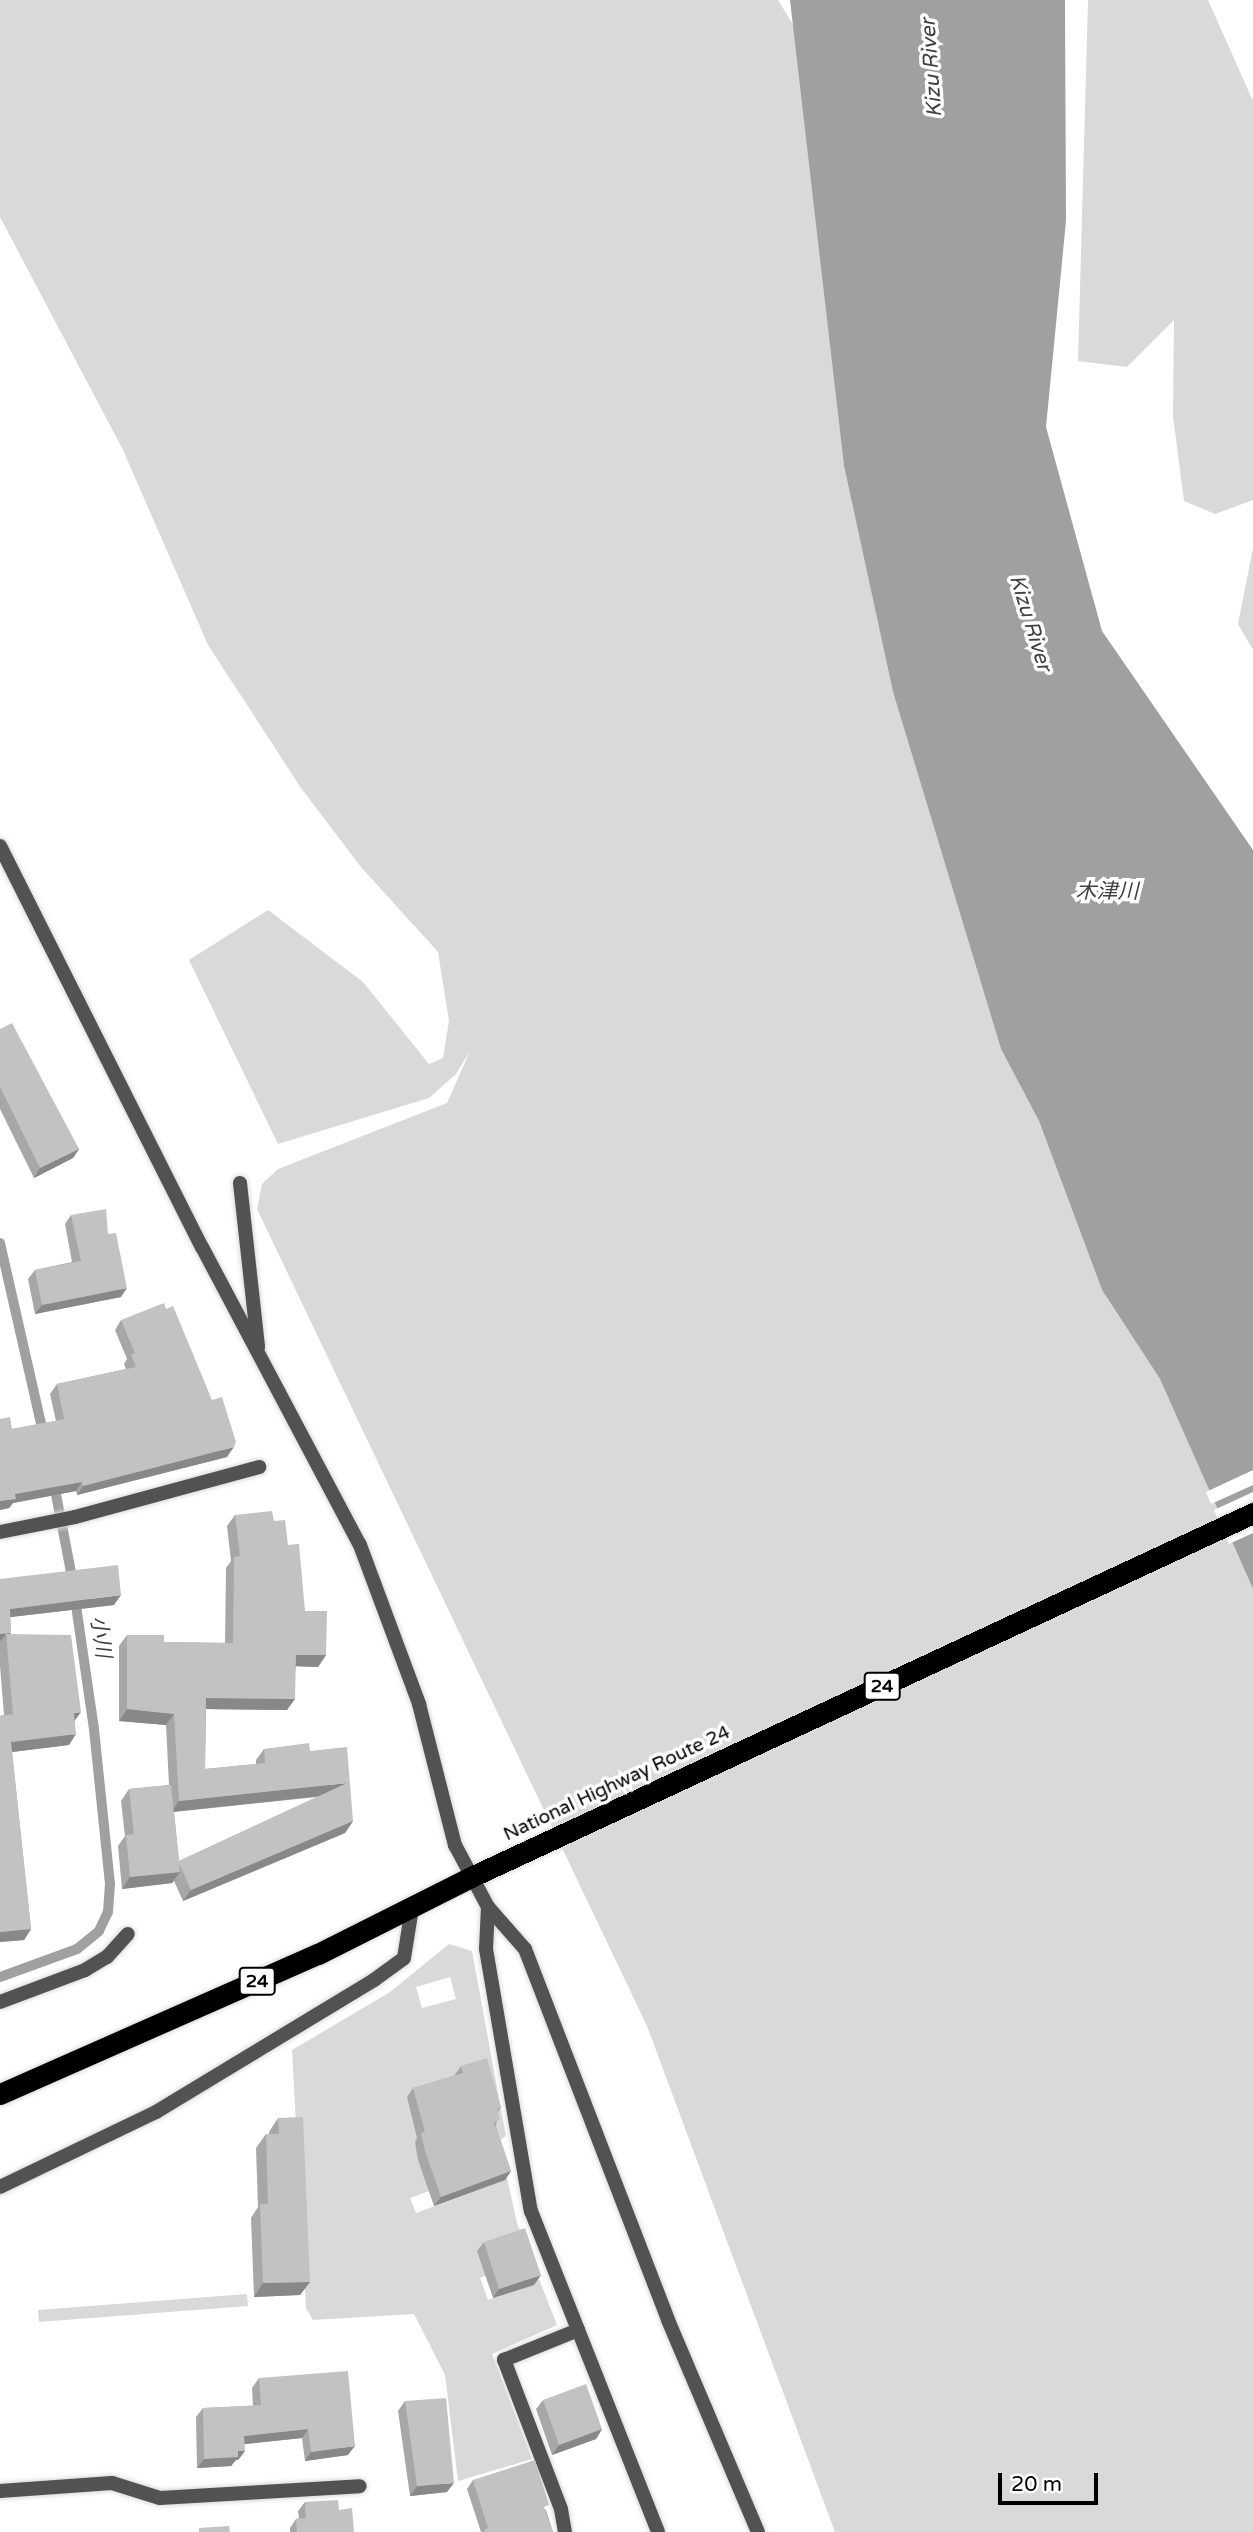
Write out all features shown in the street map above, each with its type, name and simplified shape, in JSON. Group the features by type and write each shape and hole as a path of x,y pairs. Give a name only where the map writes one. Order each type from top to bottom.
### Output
{"highway":[{"name":"National Highway Route 24","path":"0,2094 412,1908 471,1877 1253,1513"}],"street":[{"path":"0,846 259,1356 367,1562 419,1704 455,1845 488,1907 525,1948 668,2320 758,2532"},
{"path":"240,1182 259,1356"},
{"path":"0,1532 75,1517 259,1467"},
{"path":"488,1907 486,1950 531,2211 658,2532"},
{"path":"0,2187 156,2112 374,1980 404,1958 412,1908"},
{"path":"0,2002 85,1970 107,1957 128,1934"},
{"path":"565,2532 561,2509 504,2360 578,2330"},
{"path":"0,2491 112,2483 160,2498 360,2486"}],"shaded area":[{"path":"0,0 778,0 794,26 844,466 893,692 1001,1049 1039,1121 1102,1290 1160,1379 1253,1589 1253,2532 835,2532 647,2026 257,1209 262,1184 278,1169 447,1103 470,1051 456,1074 429,1098 278,1144 189,960 268,910 363,982 429,1064 443,1058 449,1021 438,952 361,867 301,788 208,645 123,450 0,217"},
{"path":"1088,0 1208,0 1253,101 1253,500 1215,514 1184,501 1173,416 1174,320 1127,367 1078,361"},
{"path":"1253,548 1253,650 1238,624"},
{"path":"449,1944 472,1951 506,2136 499,2141 517,2223 557,2325 492,2354 532,2459 458,2481 445,2375 414,2314 313,2320 306,2308 292,2050 390,1992","holes":["450,1977 456,1999 422,2008 416,1987","505,2180 416,2213 410,2198 443,2186","485,2276 534,2285 488,2300 480,2278"]},
{"path":"247,2294 248,2306 39,2322 38,2310"}],"water":[{"name":"木津川","path":"790,0 1065,0 1066,221 1046,427 1102,631 1253,850 1253,1589 1160,1379 1102,1290 1039,1121 1001,1049 893,692 844,466"}],"pier":[{"path":"1253,1470 1253,1485 1211,1504 1206,1492"},
{"path":"1253,1492 1253,1533 1229,1544 1214,1510"}],"building":[{"path":"12,1023 79,1149 40,1168 0,1087 0,1029"},
{"path":"106,1209 108,1234 116,1233 127,1288 42,1305 35,1270 81,1261 71,1215"},
{"path":"164,1303 166,1309 173,1306 212,1400 222,1397 236,1442 234,1447 83,1486 82,1482 15,1494 16,1499 0,1501 0,1419 10,1417 12,1429 64,1419 57,1384 136,1367 131,1355 135,1353 121,1320"},
{"path":"272,1511 274,1521 285,1520 288,1545 299,1544 305,1611 327,1611 326,1655 296,1655 295,1699 206,1698 205,1769 265,1763 264,1749 309,1743 310,1751 347,1747 353,1821 191,1890 179,1863 180,1872 130,1877 126,1835 134,1834 129,1789 171,1785 179,1861 347,1783 179,1801 174,1714 127,1709 127,1635 164,1635 164,1642 233,1643 234,1557 240,1556 235,1515"},
{"path":"118,1565 121,1595 10,1609 11,1633 0,1634 0,1579"},
{"path":"6,1634 71,1635 81,1712 74,1713 76,1734 11,1742 31,1929 0,1932 0,1716 13,1714"},
{"path":"487,2058 501,2107 497,2109 500,2120 494,2122 511,2171 441,2197 425,2151 421,2133 425,2132 413,2088 463,2073 461,2066"},
{"path":"303,2117 310,2282 263,2283 260,2204 268,2204 266,2134 279,2134 278,2118"},
{"path":"525,2228 541,2275 499,2289 484,2242"},
{"path":"348,2371 355,2446 311,2452 308,2429 244,2436 245,2451 238,2451 238,2457 204,2459 203,2408 261,2405 259,2378"},
{"path":"586,2384 602,2429 559,2445 543,2400"},
{"path":"446,2398 454,2483 417,2486 405,2401"},
{"path":"535,2460 549,2505 544,2507 553,2532 485,2532 488,2528 473,2480"},
{"path":"338,2500 339,2510 352,2508 354,2532 297,2532 296,2519 306,2518 305,2502"},
{"path":"229,2526 230,2532 199,2532 199,2528"}],"waterway":[{"name":"小川","path":"0,1243 44,1436"},
{"name":"小川","path":"54,1484 73,1583"},
{"name":"小川","path":"0,1977 77,1949 99,1931 108,1912 110,1884 94,1729 75,1598"}],"water label":[{"name":"Kizu River","path":"932,68"},
{"name":"Kizu River","path":"1030,623"}]}
